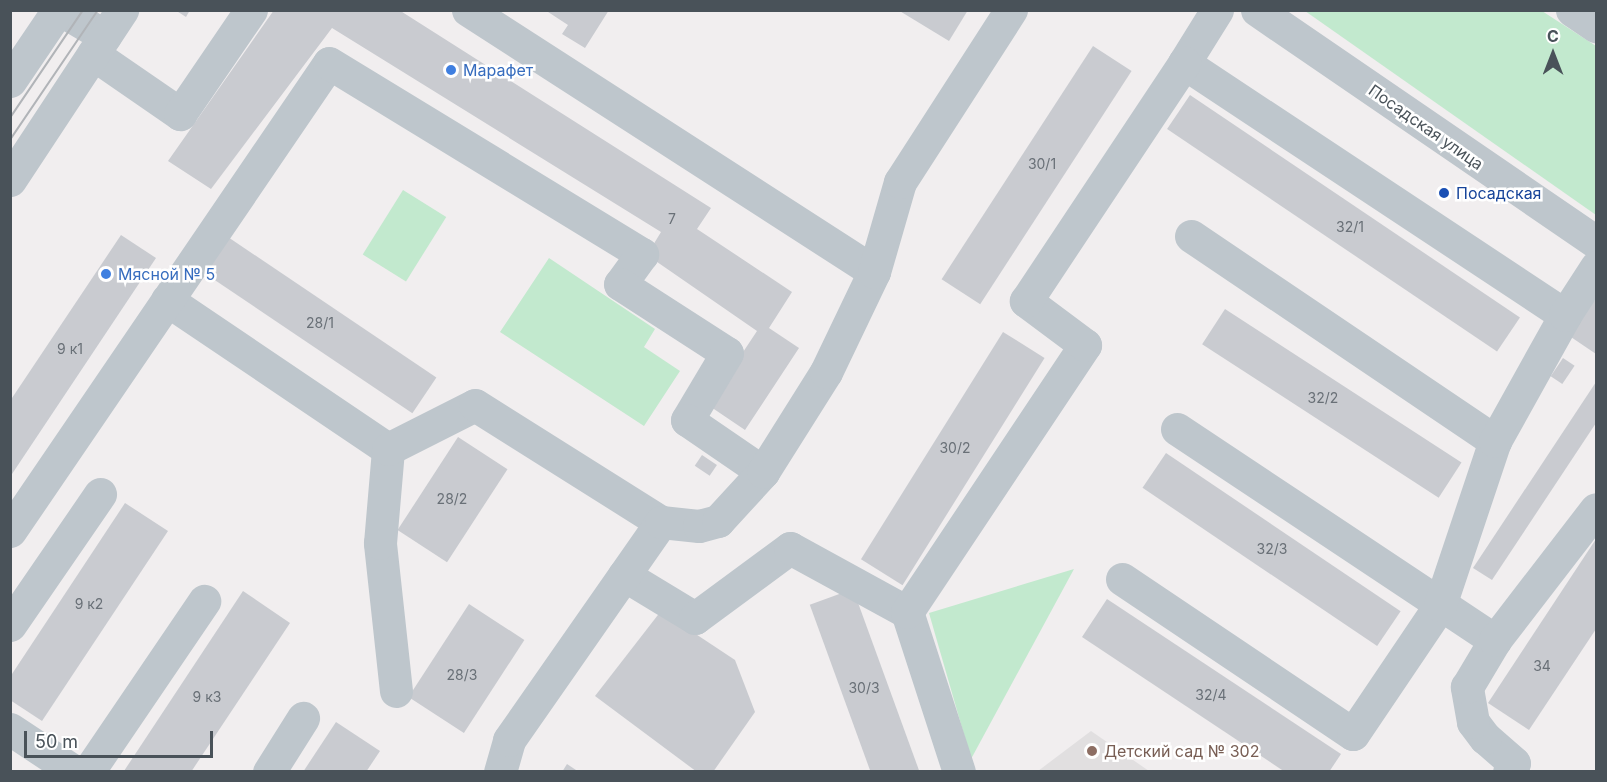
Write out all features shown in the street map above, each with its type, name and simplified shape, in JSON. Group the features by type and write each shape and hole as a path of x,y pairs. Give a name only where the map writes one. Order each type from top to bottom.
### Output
{"street":[{"path":"10,81 59,10 107,34 180,114 251,10"},
{"path":"468,10 874,272"},
{"path":"388,449 475,405 661,522 699,526 718,521 763,472 826,372 874,272 900,182 1011,10"},
{"path":"907,612 1085,345 1026,301 1217,10"},
{"name":"Посадская улица","path":"1257,10 1596,242"},
{"path":"1572,10 1596,26"},
{"path":"10,180 107,34"},
{"path":"10,531 329,63 642,254 620,284 727,352 687,420 763,472"},
{"path":"1184,63 1565,315"},
{"path":"1191,236 1495,441"},
{"path":"1122,579 1353,734 1440,605 1495,441 1565,315 1596,267"},
{"path":"167,300 388,449"},
{"path":"1177,429 1495,640"},
{"path":"388,449 380,543 396,691"},
{"path":"10,625 100,494"},
{"path":"1509,771 1514,763 1485,738 1473,722 1467,687 1495,640 1596,509"},
{"path":"500,771 509,740 661,522"},
{"path":"624,575 695,618 790,548 907,612 959,771"},
{"path":"88,771 204,601"},
{"path":"269,771 303,718"},
{"path":"10,729 75,771"}],"shaded area":[{"name":"Детский сад № 302","path":"1091,731 1149,771 1038,771"}],"green space":[{"path":"1305,11 1542,11 1596,46 1596,215"},
{"path":"403,190 446,217 406,281 363,254"},
{"path":"549,258 655,329 644,347 680,371 644,426 500,332"},
{"path":"1074,569 971,759 929,613"}],"building":[{"path":"175,10 190,10 186,17"},
{"path":"274,10 399,10 711,208 697,229 792,292 769,328 799,348 745,430 708,405 757,331 647,255 661,232 332,28 211,189 168,161"},
{"path":"545,10 609,10 585,48 562,34 568,25"},
{"path":"898,10 968,10 949,41"},
{"path":"1093,46 1132,71 980,304 942,279"},
{"path":"1190,95 1520,318 1497,352 1167,129"},
{"path":"121,235 156,258 10,477 10,401"},
{"path":"225,235 436,378 412,413 201,271"},
{"path":"1589,297 1596,302 1596,354 1565,333"},
{"path":"1225,309 1462,463 1439,498 1202,344"},
{"path":"1003,332 1045,358 903,585 861,559"},
{"path":"1563,358 1575,366 1562,384 1551,376"},
{"path":"1596,382 1596,423 1492,580 1473,568"},
{"path":"458,437 507,469 447,562 398,530"},
{"path":"1166,453 1401,611 1377,646 1143,488"},
{"path":"702,455 717,465 710,476 695,466"},
{"path":"125,503 168,531 42,721 10,700 10,677"},
{"path":"1596,539 1596,629 1529,730 1488,703"},
{"path":"853,589 919,771 871,772 810,605"},
{"path":"243,591 290,623 191,772 124,771"},
{"path":"1107,599 1341,754 1329,772 1285,772 1082,637"},
{"path":"469,604 524,640 464,733 409,697"},
{"path":"661,611 735,660 755,712 713,772 697,772 595,696"},
{"path":"336,722 380,751 366,772 303,772"},
{"path":"567,764 579,772 562,772"}],"tram line":[{"path":"10,118 83,10"},
{"path":"10,140 98,10"}],"place":[{"name":"Марафет","path":"451,70"},
{"name":"Посадская","path":"1444,193"},
{"name":"Мясной № 5","path":"106,274"},
{"name":"Детский сад № 302","path":"1092,751"}]}
